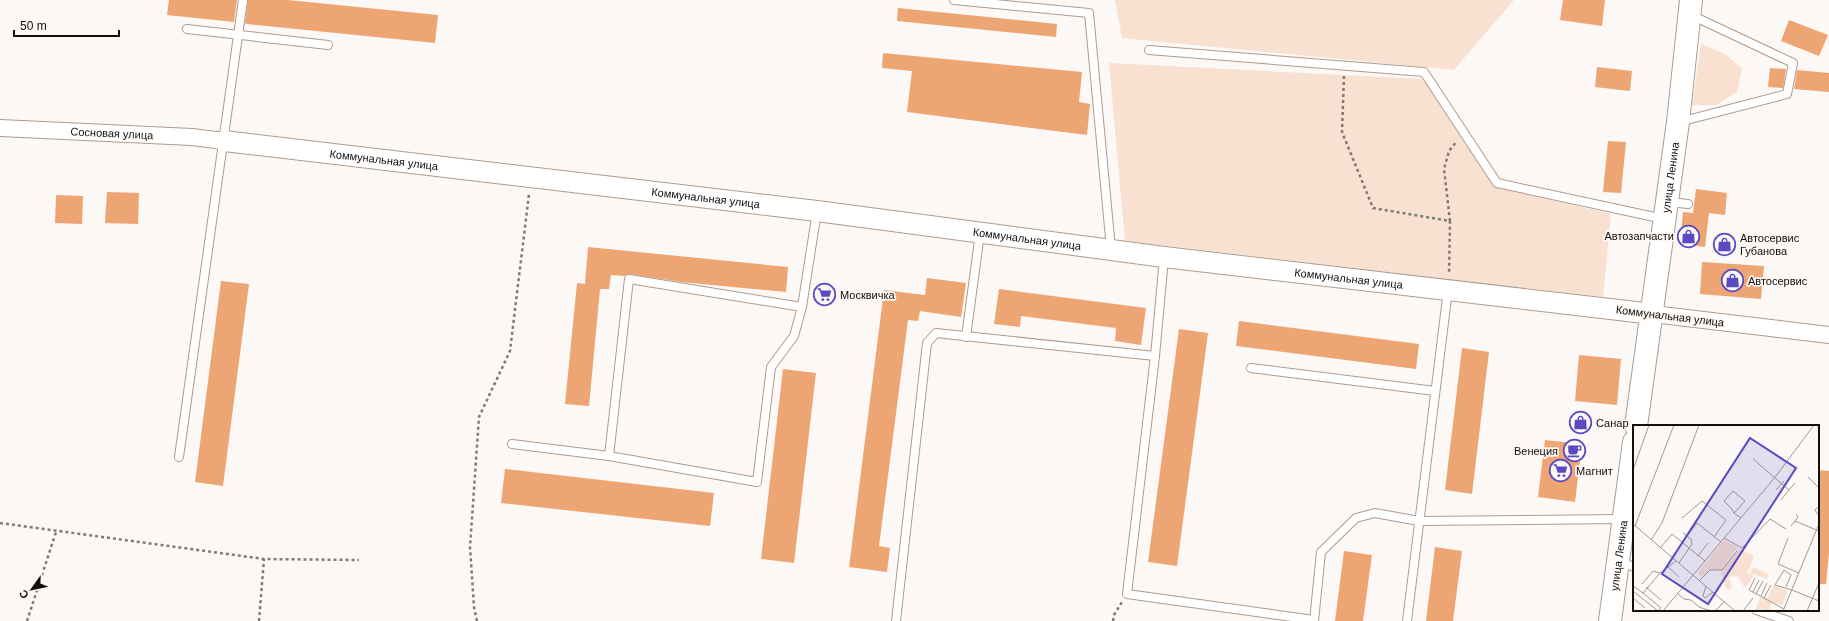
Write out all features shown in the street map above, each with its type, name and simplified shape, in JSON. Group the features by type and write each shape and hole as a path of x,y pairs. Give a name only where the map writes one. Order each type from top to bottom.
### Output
{"main road":[{"name":"улица Ленина","path":"1636,425 1678,122 1690,7"},
{"name":"улица Ленина","path":"1610,621 1626,564 1624,519 1633,450"}],"street":[{"name":"Сосновая улица","path":"0,128 192,137 224,141"},
{"name":"Коммунальная улица","path":"224,141 817,211 1164,257 1448,289 1829,335"}],"lane":[{"path":"179,457 224,141 242,0"},
{"path":"954,0 1089,14 1111,250"},
{"path":"1678,122 1787,94 1793,63 1690,7"},
{"path":"187,29 328,46"},
{"path":"1149,50 1424,72 1497,183 1665,210 1688,204"},
{"path":"512,444 609,456 757,482 771,367 794,336 802,307 817,211"},
{"path":"966,337 980,233"},
{"path":"1164,257 1156,356 1127,594 1314,621 1321,552 1356,518 1375,514 1419,521 1624,519"},
{"path":"609,456 630,279 802,307"},
{"path":"1407,621 1448,289"},
{"path":"896,621 927,343 936,333 1156,356"},
{"path":"1251,368 1435,391"},
{"path":"1759,611 1788,621"}],"path":[{"path":"1345,66 1342,132 1373,208 1450,221"},
{"path":"1448,289 1450,221 1444,169 1449,151 1465,133"},
{"path":"477,621 474,607 470,548 480,417 510,351 531,177"},
{"path":"0,524 264,559 359,560"},
{"path":"27,621 56,532"},
{"path":"259,621 264,559"},
{"path":"1113,621 1114,615 1127,594"}],"shaded area":[{"path":"1115,0 1514,0 1454,70 1122,38"},
{"path":"1701,44 1725,54 1742,69 1737,92 1716,105 1692,105"},
{"path":"1109,63 1423,79 1494,186 1611,214 1603,297 1125,241"}],"building":[{"path":"169,0 237,0 234,22 167,15"},
{"path":"248,0 288,0 438,15 435,43 247,24 245,23"},
{"path":"1563,0 1605,0 1602,26 1560,20"},
{"path":"898,8 1057,24 1056,37 897,21"},
{"path":"1789,20 1828,35 1819,56 1781,41"},
{"path":"883,53 1082,72 1079,102 1090,104 1087,135 907,112 912,71 882,68"},
{"path":"1597,67 1632,71 1630,91 1595,87"},
{"path":"1770,68 1786,69 1783,88 1768,87"},
{"path":"1797,70 1829,73 1829,92 1794,89"},
{"path":"1608,141 1626,142 1621,193 1603,192"},
{"path":"1696,189 1727,193 1725,215 1709,213 1705,247 1680,244 1683,212 1693,213"},
{"path":"107,192 139,193 138,224 105,223"},
{"path":"56,195 83,196 82,224 55,223"},
{"path":"588,247 788,267 786,292 681,282 630,274 624,276 611,275 609,289 600,289 589,406 565,404 577,283 585,284"},
{"path":"1702,262 1764,266 1761,299 1700,294"},
{"path":"927,278 966,283 961,317 920,311 918,321 908,320 879,546 890,548 887,572 849,567 884,290 925,295"},
{"path":"221,281 249,284 223,486 195,482"},
{"path":"999,289 1146,308 1141,345 1115,341 1116,328 1021,316 1020,327 994,324"},
{"path":"1239,321 1419,344 1416,369 1236,346"},
{"path":"1179,329 1208,333 1177,566 1148,562"},
{"path":"1462,348 1489,352 1472,494 1445,490"},
{"path":"1579,355 1621,359 1617,405 1575,401"},
{"path":"783,369 816,373 794,563 761,559"},
{"name":"Магнит","path":"1545,440 1582,444 1575,502 1538,497"},
{"path":"505,469 714,493 710,526 501,503"},
{"path":"1819,470 1829,471 1829,553 1826,584 1819,584"},
{"path":"1435,547 1462,551 1453,621 1426,621"},
{"path":"1344,551 1372,555 1363,621 1335,621"}],"place":[{"name":"Автозапчасти","path":"1689,236"},
{"name":"Автосервис Губанова","path":"1725,244"},
{"name":"Автосервис","path":"1733,281"},
{"name":"Москвичка","path":"825,295"},
{"name":"Санар","path":"1580,423"},
{"name":"Венеция","path":"1574,451"},
{"name":"Магнит","path":"1560,471"}]}
